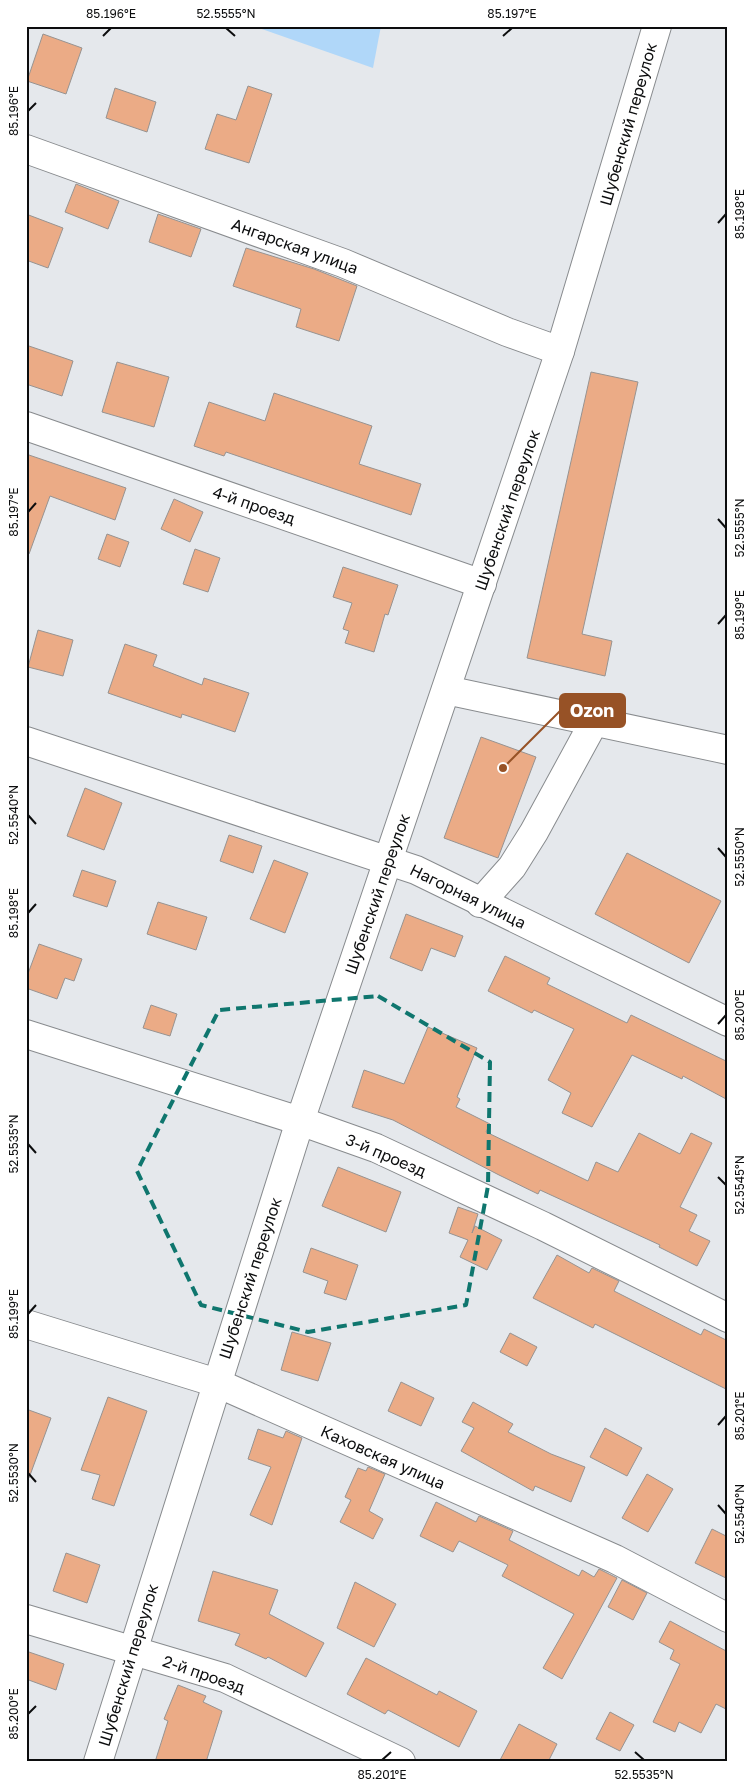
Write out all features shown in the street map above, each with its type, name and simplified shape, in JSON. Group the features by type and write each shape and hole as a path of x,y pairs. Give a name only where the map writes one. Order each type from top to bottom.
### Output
{"street":[{"name":"Шубенский переулок","path":"98,1762 300,1121 560,351 657,26"},
{"name":"Ангарская улица","path":"26,149 343,263 507,332 560,351"},
{"name":"4-й проезд","path":"26,426 482,584"},
{"path":"446,690 728,750"},
{"path":"480,902 512,867 534,832 594,722"},
{"name":"Нагорная улица","path":"26,741 388,859 416,870 728,1022"},
{"name":"3-й проезд","path":"26,1034 300,1121 394,1157 543,1226 728,1318"},
{"name":"Каховская улица","path":"26,1324 217,1382 615,1560 728,1618"},
{"name":"2-й проезд","path":"26,1619 225,1678 401,1762"}],"highlighted area":[{"path":"378,996 490,1062 488,1186 466,1305 308,1332 201,1305 137,1171 219,1010"}],"shaded area":[{"path":"253,26 381,26 373,68"}],"building":[{"path":"43,34 82,48 66,94 27,81"},
{"path":"248,86 272,94 249,163 205,149 217,114 236,120"},
{"path":"115,88 156,102 147,132 106,118"},
{"path":"76,184 119,201 108,229 65,212"},
{"path":"26,214 63,228 48,268 26,260"},
{"path":"158,214 201,229 191,257 149,242"},
{"path":"246,248 314,269 357,286 339,341 296,327 301,309 233,286"},
{"path":"26,345 73,361 62,396 26,384"},
{"path":"117,362 169,377 154,427 102,412"},
{"path":"591,372 638,382 582,634 612,641 605,676 527,658"},
{"path":"274,393 372,426 359,464 421,484 411,515 226,452 224,456 194,446 209,402 265,421"},
{"path":"26,454 126,488 115,520 50,496 29,554 26,553"},
{"path":"174,499 203,512 190,542 161,529"},
{"path":"107,534 129,542 120,567 98,559"},
{"path":"195,549 220,558 208,592 183,584"},
{"path":"343,567 398,585 388,615 385,614 374,652 345,643 349,631 343,629 352,603 333,597"},
{"path":"38,630 73,640 63,676 28,667"},
{"path":"125,644 157,655 153,666 202,685 204,678 249,693 235,732 182,714 181,718 108,693"},
{"path":"481,737 536,757 498,858 444,838"},
{"path":"85,788 122,803 104,850 67,836"},
{"path":"229,835 262,846 253,873 220,861"},
{"path":"627,853 721,901 689,963 595,914"},
{"path":"274,860 308,873 285,933 250,919"},
{"path":"82,870 116,881 107,907 73,896"},
{"path":"158,902 207,917 196,950 147,934"},
{"path":"406,914 463,936 455,957 431,948 422,971 390,958"},
{"path":"39,944 82,959 74,981 65,978 57,999 26,988 26,979"},
{"path":"505,956 550,978 547,984 627,1023 631,1015 728,1062 728,1100 683,1076 682,1079 632,1055 592,1127 562,1113 571,1093 548,1080 574,1029 534,1010 532,1013 488,991"},
{"path":"151,1005 177,1014 170,1036 143,1028"},
{"path":"428,1027 477,1048 457,1097 460,1099 456,1107 490,1124 486,1132 588,1181 596,1162 618,1172 639,1133 680,1154 691,1133 712,1143 680,1207 697,1215 689,1231 710,1241 697,1266 659,1247 660,1245 540,1190 538,1194 393,1120 352,1107 364,1070 404,1084"},
{"path":"338,1167 401,1192 386,1232 322,1206"},
{"path":"458,1207 478,1214 472,1233 475,1226 502,1240 487,1270 460,1257 468,1240 449,1233"},
{"path":"311,1248 358,1265 346,1300 324,1293 328,1281 303,1272"},
{"path":"557,1255 589,1273 592,1268 619,1281 614,1291 701,1335 704,1329 728,1341 728,1390 595,1324 593,1328 533,1298"},
{"path":"292,1332 331,1343 318,1381 281,1370"},
{"path":"510,1333 537,1347 527,1366 500,1352"},
{"path":"401,1382 434,1398 421,1426 388,1411"},
{"path":"108,1397 147,1411 114,1506 92,1499 100,1475 81,1470"},
{"path":"473,1402 513,1424 508,1432 551,1454 585,1467 571,1502 535,1486 533,1491 461,1451 474,1428 462,1422"},
{"path":"26,1409 51,1418 29,1478 26,1478"},
{"path":"605,1428 642,1448 627,1476 590,1457"},
{"path":"258,1429 283,1438 286,1431 302,1438 272,1525 250,1515 271,1467 248,1459"},
{"path":"368,1467 385,1474 369,1511 383,1519 373,1539 340,1522 351,1500 345,1497 358,1468 366,1471"},
{"path":"647,1474 673,1489 648,1532 622,1518"},
{"path":"436,1502 476,1522 479,1516 513,1531 509,1540 579,1576 582,1570 594,1577 599,1569 617,1578 562,1679 543,1668 574,1614 502,1576 508,1565 459,1541 453,1552 420,1536"},
{"path":"712,1529 728,1537 728,1579 695,1563"},
{"path":"66,1553 100,1565 87,1603 53,1591"},
{"path":"213,1571 278,1590 269,1614 324,1643 306,1677 268,1657 266,1659 235,1645 240,1634 198,1621"},
{"path":"622,1580 647,1593 633,1620 608,1607"},
{"path":"355,1582 396,1604 374,1647 337,1628"},
{"path":"670,1621 728,1652 728,1710 716,1704 701,1733 679,1722 675,1732 653,1722 680,1664 670,1659 674,1650 659,1642"},
{"path":"26,1651 64,1664 56,1690 26,1679"},
{"path":"366,1658 437,1695 439,1691 477,1711 459,1747 388,1710 385,1714 347,1694"},
{"path":"178,1685 206,1696 203,1702 222,1711 206,1762 155,1762 168,1721 164,1719"},
{"path":"610,1712 634,1725 620,1751 596,1739"},
{"path":"519,1724 557,1744 548,1762 499,1762"}],"place":[{"name":"Ozon","path":"503,768"}]}
